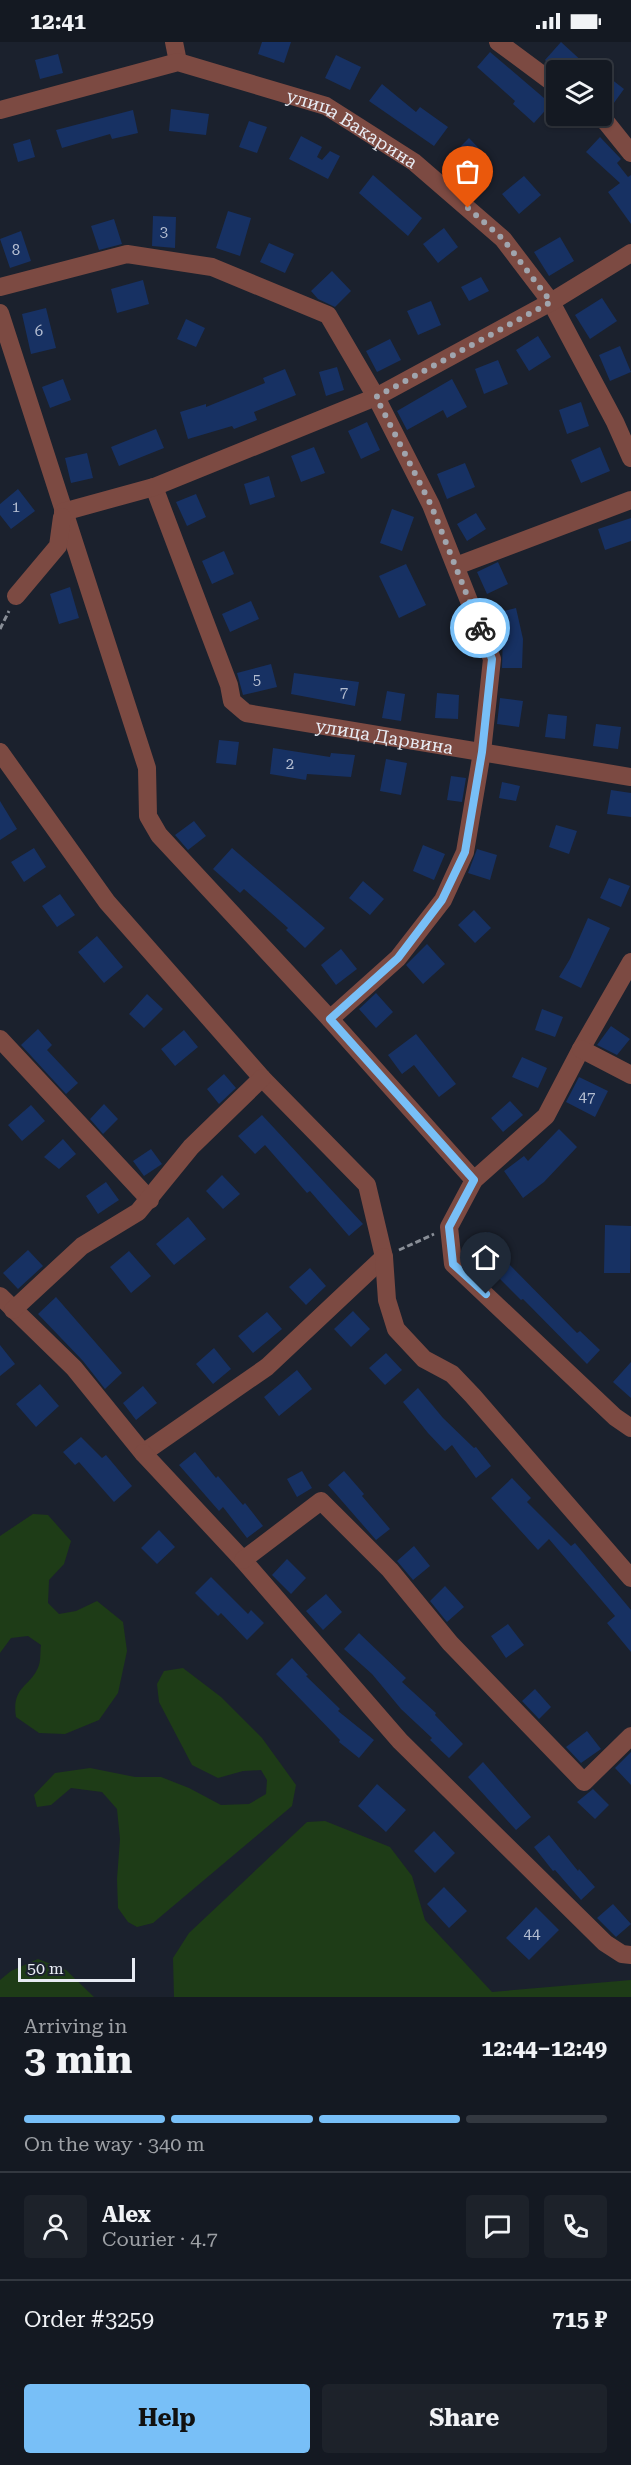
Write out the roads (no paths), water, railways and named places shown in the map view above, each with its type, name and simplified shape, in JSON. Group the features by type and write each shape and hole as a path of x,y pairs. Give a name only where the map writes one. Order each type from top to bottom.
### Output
{"street":[{"path":"0,110 178,62 174,42"},
{"path":"498,42 546,78"},
{"name":"улица Вакарина","path":"178,62 326,106 414,162 503,239 551,302 615,422 631,458"},
{"path":"609,126 631,153"},
{"path":"0,287 127,254 212,267 328,315 376,397 431,505 492,659 482,752 465,852 442,900 398,958 330,1019"},
{"path":"63,512 154,487 376,397 551,302 631,254"},
{"path":"0,313 147,768 148,816 159,835 330,1019 474,1180"},
{"name":"улица Дарвина","path":"154,487 229,685 232,701 246,713 631,777"},
{"path":"456,566 631,500"},
{"path":"16,596 58,546 63,512"},
{"path":"0,752 107,902 262,1078 367,1185 384,1257 387,1300 396,1329 424,1359 452,1374 473,1396 631,1578"},
{"path":"631,962 546,1116 474,1180 449,1227 453,1264 615,1417 631,1428"},
{"path":"0,1039 150,1200"},
{"path":"581,1049 631,1075"},
{"path":"13,1310 82,1246 138,1212 191,1147 262,1078"},
{"path":"143,1453 267,1367 384,1257"},
{"path":"0,1296 74,1368 143,1453 243,1560 400,1741 605,1943 622,1954 631,1955"},
{"path":"243,1560 321,1501 390,1570 450,1643 584,1782 631,1736"}]}
